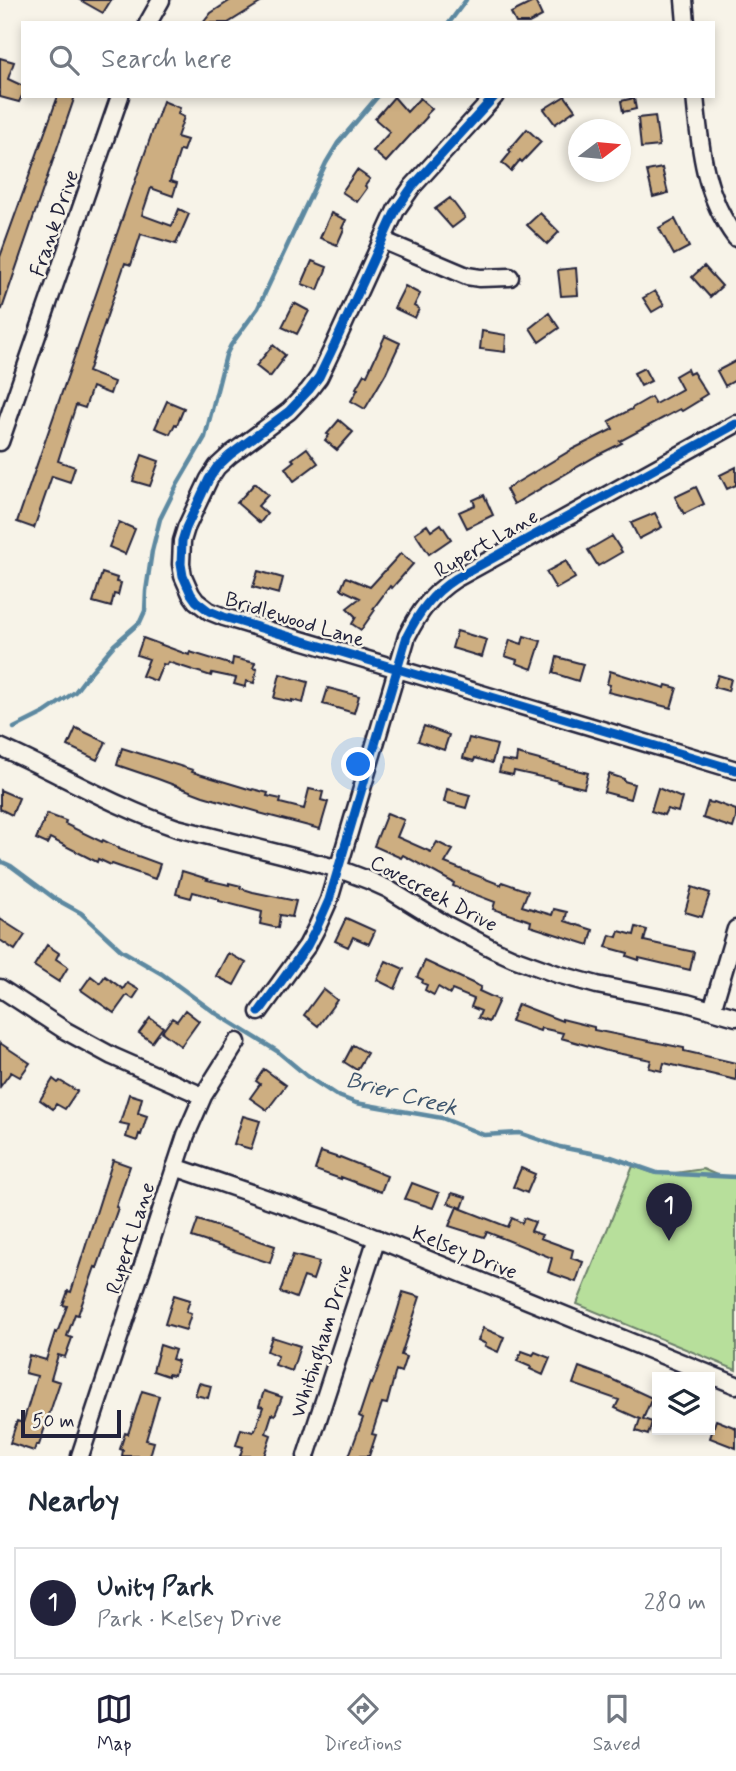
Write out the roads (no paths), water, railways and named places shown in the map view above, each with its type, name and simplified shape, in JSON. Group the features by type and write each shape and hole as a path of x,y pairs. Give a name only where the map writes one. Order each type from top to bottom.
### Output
{"street":[{"path":"149,21 162,0"},
{"path":"684,0 686,21"},
{"name":"Frank Drive","path":"0,442 119,98"},
{"name":"Bridlewood Lane","path":"493,98 407,193 396,210 318,377 289,411 217,467 186,528 180,552 183,576 191,594 202,606 224,617 736,770"},
{"path":"695,98 699,139 708,183 720,212 736,238"},
{"path":"382,240 467,276 510,277"},
{"name":"Rupert Lane","path":"259,1012 307,946 329,900 407,636 421,610 442,587 454,579 736,424"},
{"name":"Covecreek Drive","path":"0,747 151,819 339,869 368,880 388,889 443,923 513,958 597,985 687,1003 736,1017"},
{"path":"712,1010 736,929"},
{"path":"0,988 66,1031 112,1056 203,1096"},
{"name":"Rupert Lane","path":"80,1456 186,1135 203,1096 237,1042"},
{"name":"Kelsey Drive","path":"175,1167 377,1238 736,1385"},
{"name":"Whitingham Drive","path":"306,1456 377,1238"}],"waterway":[{"path":"450,21 466,0"},
{"path":"14,728 44,713 75,692 114,645 140,622 145,611 152,551 160,519 205,437 226,355 258,308 326,163 338,143 376,98"},
{"name":"Brier Creek","path":"0,861 81,913 121,950 162,974 214,1012 277,1051 307,1076 336,1095 356,1103 442,1118 484,1135 520,1133 560,1147 611,1157 657,1173 736,1177"}],"place":[{"name":"Unity Park","path":"669,1241"}]}
